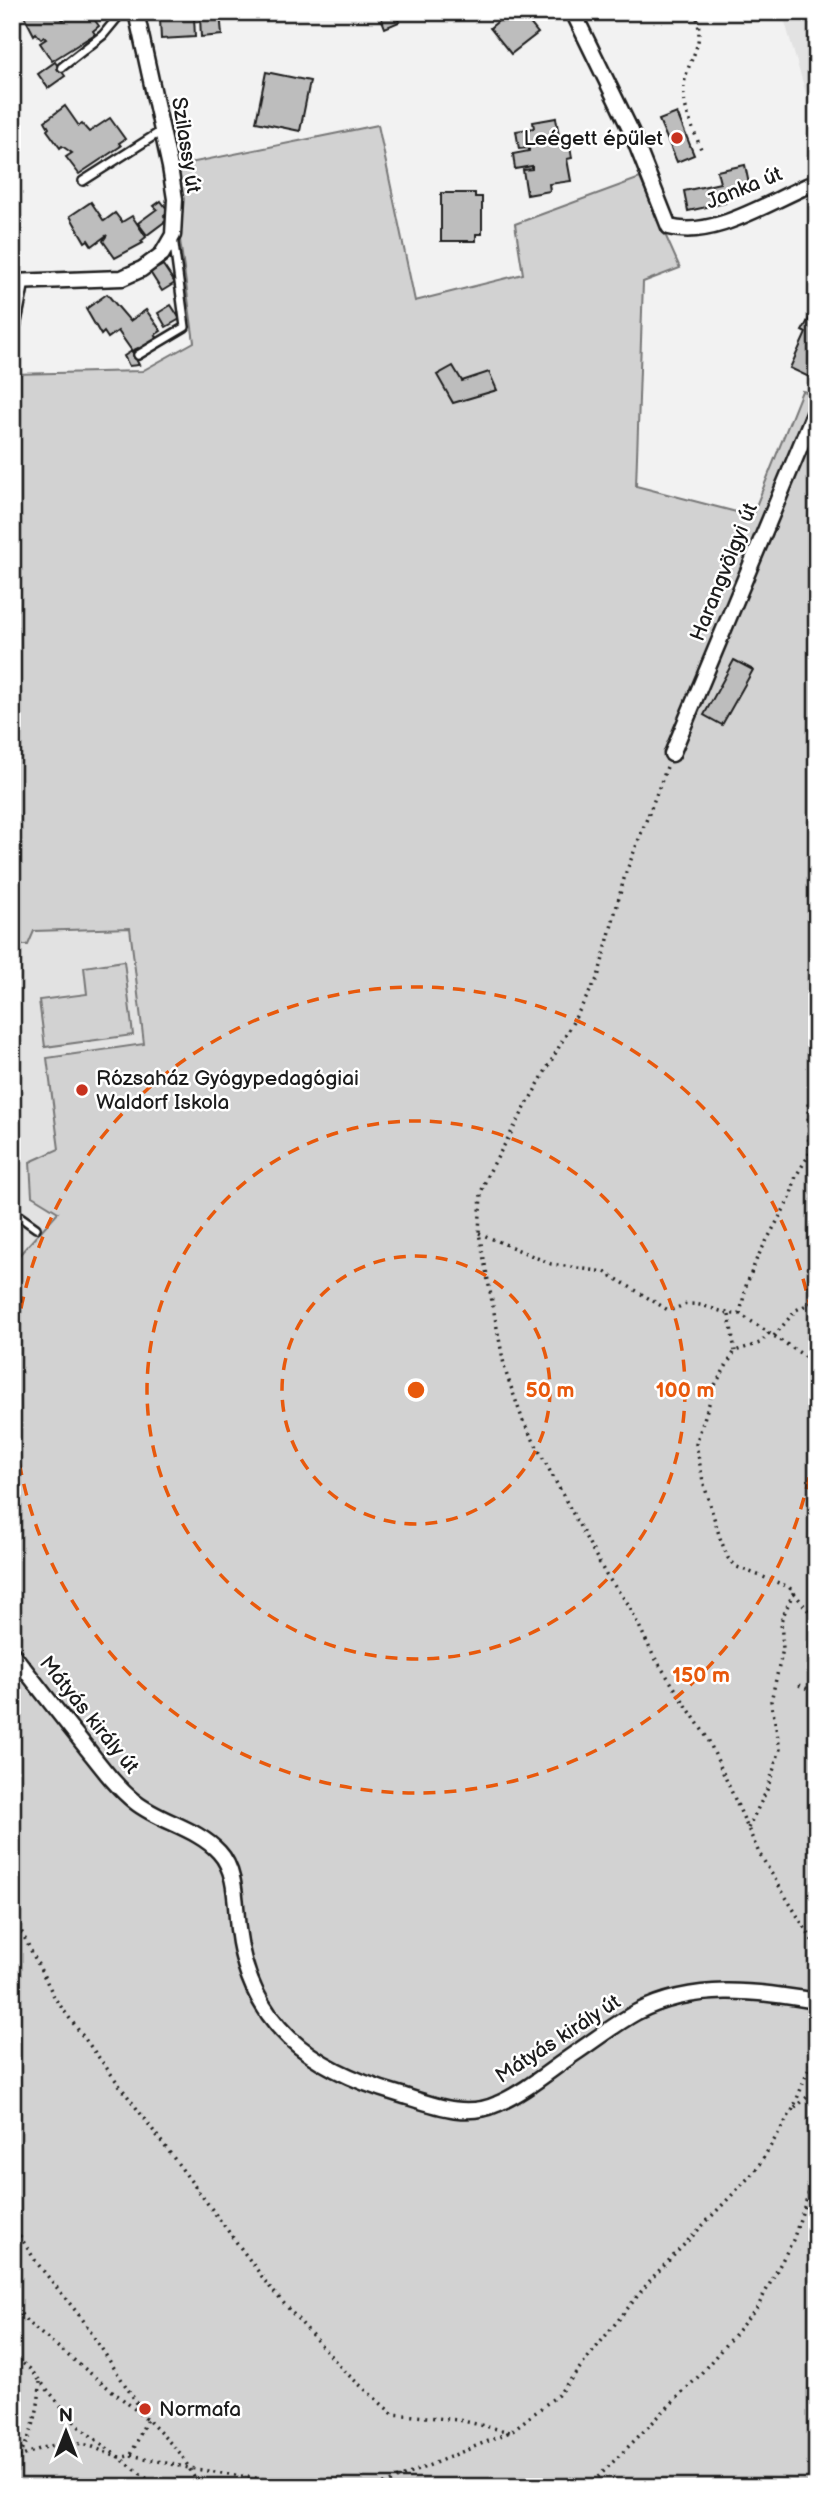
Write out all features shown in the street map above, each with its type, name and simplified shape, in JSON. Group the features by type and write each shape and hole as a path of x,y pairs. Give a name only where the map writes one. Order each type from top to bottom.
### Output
{"street":[{"name":"Szilassy út","path":"136,12 164,129 175,199 173,235"},
{"name":"Janka út","path":"573,12 631,131 669,227 694,229 731,219 817,182"},
{"path":"19,282 122,278 142,269 162,254 173,235"},
{"name":"Harangvölgyi út","path":"672,754 817,406"},
{"name":"Mátyás király út","path":"12,1653 118,1787 152,1815 205,1840 220,1852 233,1884 240,1949 248,1979 260,2003 278,2028 301,2050 358,2083 459,2111 480,2111 516,2094 637,2012 670,2000 746,1990 813,2000"}],"lane":[{"path":"62,67 103,34 122,12"},
{"path":"83,181 164,129"},
{"path":"138,355 186,327 173,235"},
{"path":"12,347 19,282"},
{"path":"12,1211 36,1228"}],"path":[{"path":"695,12 701,29 698,49 687,69 684,97 701,149"},
{"path":"672,754 625,875 598,977 487,1176 481,1193 479,1233 505,1370 523,1421 606,1575 629,1605 653,1655 708,1739 766,1867 817,1948"},
{"path":"740,1314 746,1286 757,1258 790,1198 796,1176 809,1155 808,1105 817,1078"},
{"path":"479,1233 551,1264 605,1272 668,1310 690,1304 717,1309 729,1315 740,1314 817,1364"},
{"path":"774,1336 796,1310 817,1300"},
{"path":"729,1315 734,1351 715,1385 696,1444 703,1481 723,1549 732,1563 741,1570 783,1584 794,1591 817,1622"},
{"path":"734,1351 760,1343 769,1333"},
{"path":"748,1828 767,1790 780,1749 771,1701 782,1649 781,1621 794,1591"},
{"path":"799,1685 817,1693"},
{"path":"12,1913 56,2000 272,2290 345,2372 393,2414 459,2420 510,2432"},
{"path":"377,2487 510,2432 558,2395 652,2278 756,2170 793,2109 813,2058 813,2000"},
{"path":"793,2109 817,2088"},
{"path":"589,2487 697,2378 757,2308 793,2239 817,2168"},
{"path":"12,2224 37,2263 83,2320 147,2419"},
{"path":"12,2303 28,2323 147,2419 172,2443 198,2485 191,2487"},
{"path":"12,2355 73,2420 158,2487"},
{"path":"18,2459 32,2434 39,2409 40,2382"},
{"path":"131,2455 147,2419"},
{"path":"12,2462 65,2444 90,2446 118,2458 131,2455 189,2468 313,2487"},
{"path":"133,2487 142,2474"},
{"path":"12,2481 52,2483 60,2487"}],"shaded area":[{"path":"782,12 817,12 817,131"},
{"path":"378,125 415,301 523,274 515,224 640,178 680,268 643,282 636,486 752,516 802,391 817,394 817,2487 12,2487 12,1263 58,1212 32,1196 30,1162 59,1149 47,1058 144,1044 130,928 34,931 28,945 12,945 12,374 142,371 194,342 170,167"},
{"name":"Rózsaház Gyógypedagógiai Waldorf Iskola","path":"130,928 144,1044 58,1211 12,1263 12,945 28,945 34,931"},
{"path":"124,961 133,1035 45,1047 39,1000 87,994 84,967"}],"building":[{"path":"22,12 57,12 63,20 74,12 89,12 99,26 93,31 95,34 52,61 40,43 46,39 41,39 36,33 34,35"},
{"path":"156,12 220,12 222,35 201,37 200,17 194,17 195,37 161,39 160,19 178,17 178,13"},
{"path":"379,12 395,12 399,22 385,28"},
{"path":"499,12 521,12 538,33 511,54 490,28 503,17"},
{"path":"55,62 65,76 48,88 38,74"},
{"path":"266,72 310,81 300,131 256,122"},
{"path":"65,106 79,126 82,124 89,132 110,118 125,139 119,143 121,146 79,174 66,157 72,153 62,146 60,148 47,130 49,128 45,121"},
{"name":"Leégett épület","path":"677,113 694,155 677,162 659,120"},
{"path":"556,118 560,142 569,140 572,158 567,159 571,181 549,184 550,191 527,195 523,170 532,169 532,166 515,169 513,154 529,151 529,148 519,149 516,131 534,128 533,122"},
{"path":"745,165 749,184 723,190 725,203 688,211 684,191 720,183 717,171"},
{"path":"441,193 475,193 475,197 482,197 482,234 476,234 476,241 441,241"},
{"path":"161,201 169,212 164,216 167,220 147,235 138,223 157,209 154,206"},
{"path":"91,202 104,221 115,213 122,222 132,216 146,237 141,241 143,243 115,258 103,241 107,235 92,246 88,240 85,242 70,216"},
{"path":"163,265 175,283 162,291 150,272"},
{"path":"107,294 130,321 146,310 161,331 155,335 158,338 140,351 138,348 132,351 118,331 108,338 104,332 101,335 86,309"},
{"path":"171,305 180,319 166,327 158,313"},
{"path":"815,308 817,365 811,378 790,368 806,333 802,331"},
{"path":"132,351 139,365 129,366 124,356"},
{"path":"453,366 462,381 489,372 497,390 453,403 437,375"},
{"path":"734,660 753,670 722,725 704,715"}],"place":[{"name":"Leégett épület","path":"677,138"},
{"name":"Rózsaház Gyógypedagógiai Waldorf Iskola","path":"82,1090"},
{"name":"Normafa","path":"145,2409"}]}
